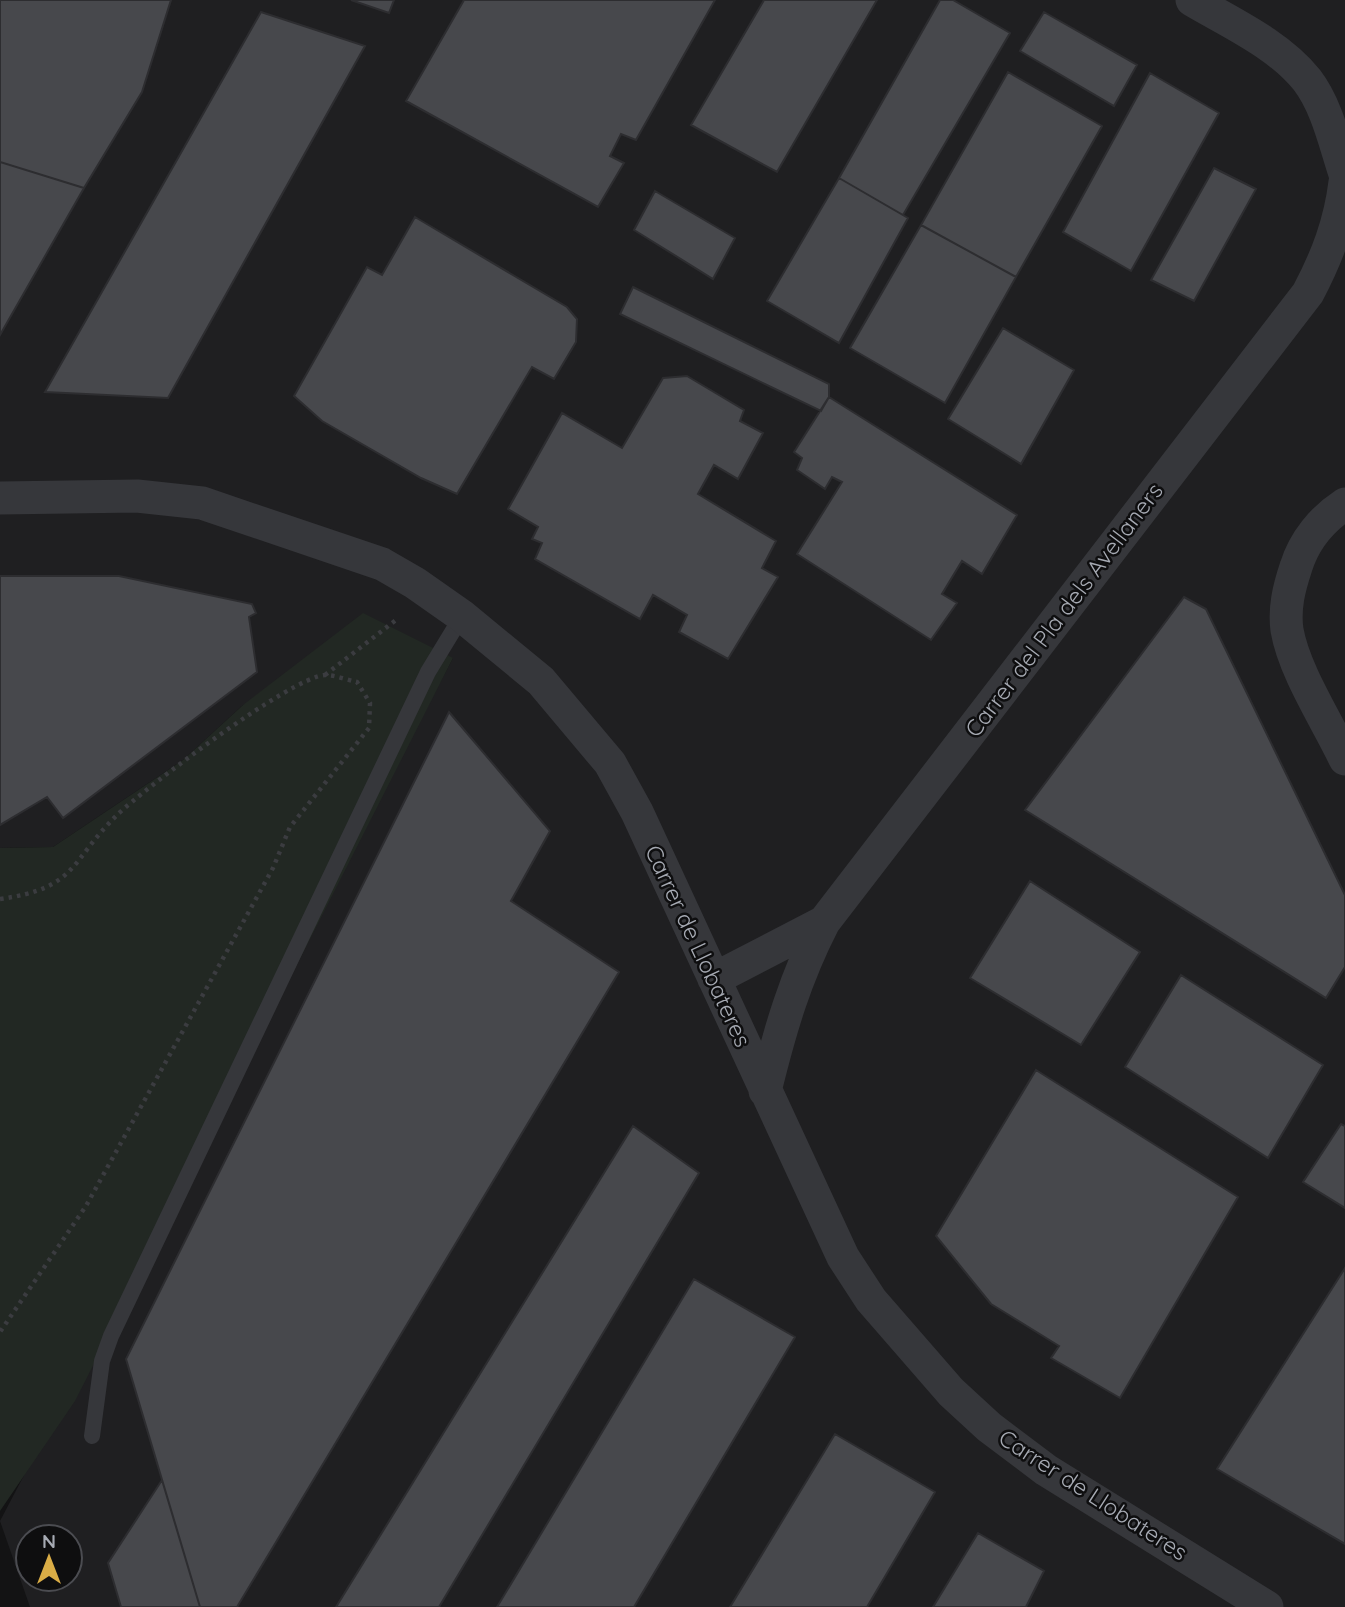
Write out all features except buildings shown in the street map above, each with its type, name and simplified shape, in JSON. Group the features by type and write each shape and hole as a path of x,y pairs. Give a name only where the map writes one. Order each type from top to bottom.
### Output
{"street":[{"path":"1192,0 1275,50 1307,80 1327,120 1345,174"},
{"name":"Carrer del Pla dels Avellaners","path":"714,979 824,922 1308,293 1323,265 1340,218 1345,182"},
{"name":"Carrer de Llobateres","path":"0,498 137,496 202,503 382,564 415,583 462,617 541,681 610,763 637,812 843,1257 871,1300 951,1392 989,1427 1046,1470 1268,1607"},
{"path":"1345,504 1329,515 1302,549 1287,595 1287,631 1345,759"},
{"path":"765,1091 799,970 824,922"}],"lane":[{"path":"92,1436 102,1361 111,1336 428,672 462,617"}],"path":[{"path":"0,899 32,895 57,883 81,861 117,816 201,750 270,700 324,675 396,620"},
{"path":"0,1332 86,1206 273,867 290,827 369,728 370,703 357,682 324,675"}],"shaded area":[{"path":"0,0 1345,0 1345,1607 30,1607 25,1593 84,1593 84,1523 14,1523 14,1561 0,1521 453,658 243,705 183,760 53,847 0,848"},
{"path":"363,613 453,658 75,1401 0,1511 0,848 53,847 183,760 243,705"}]}
